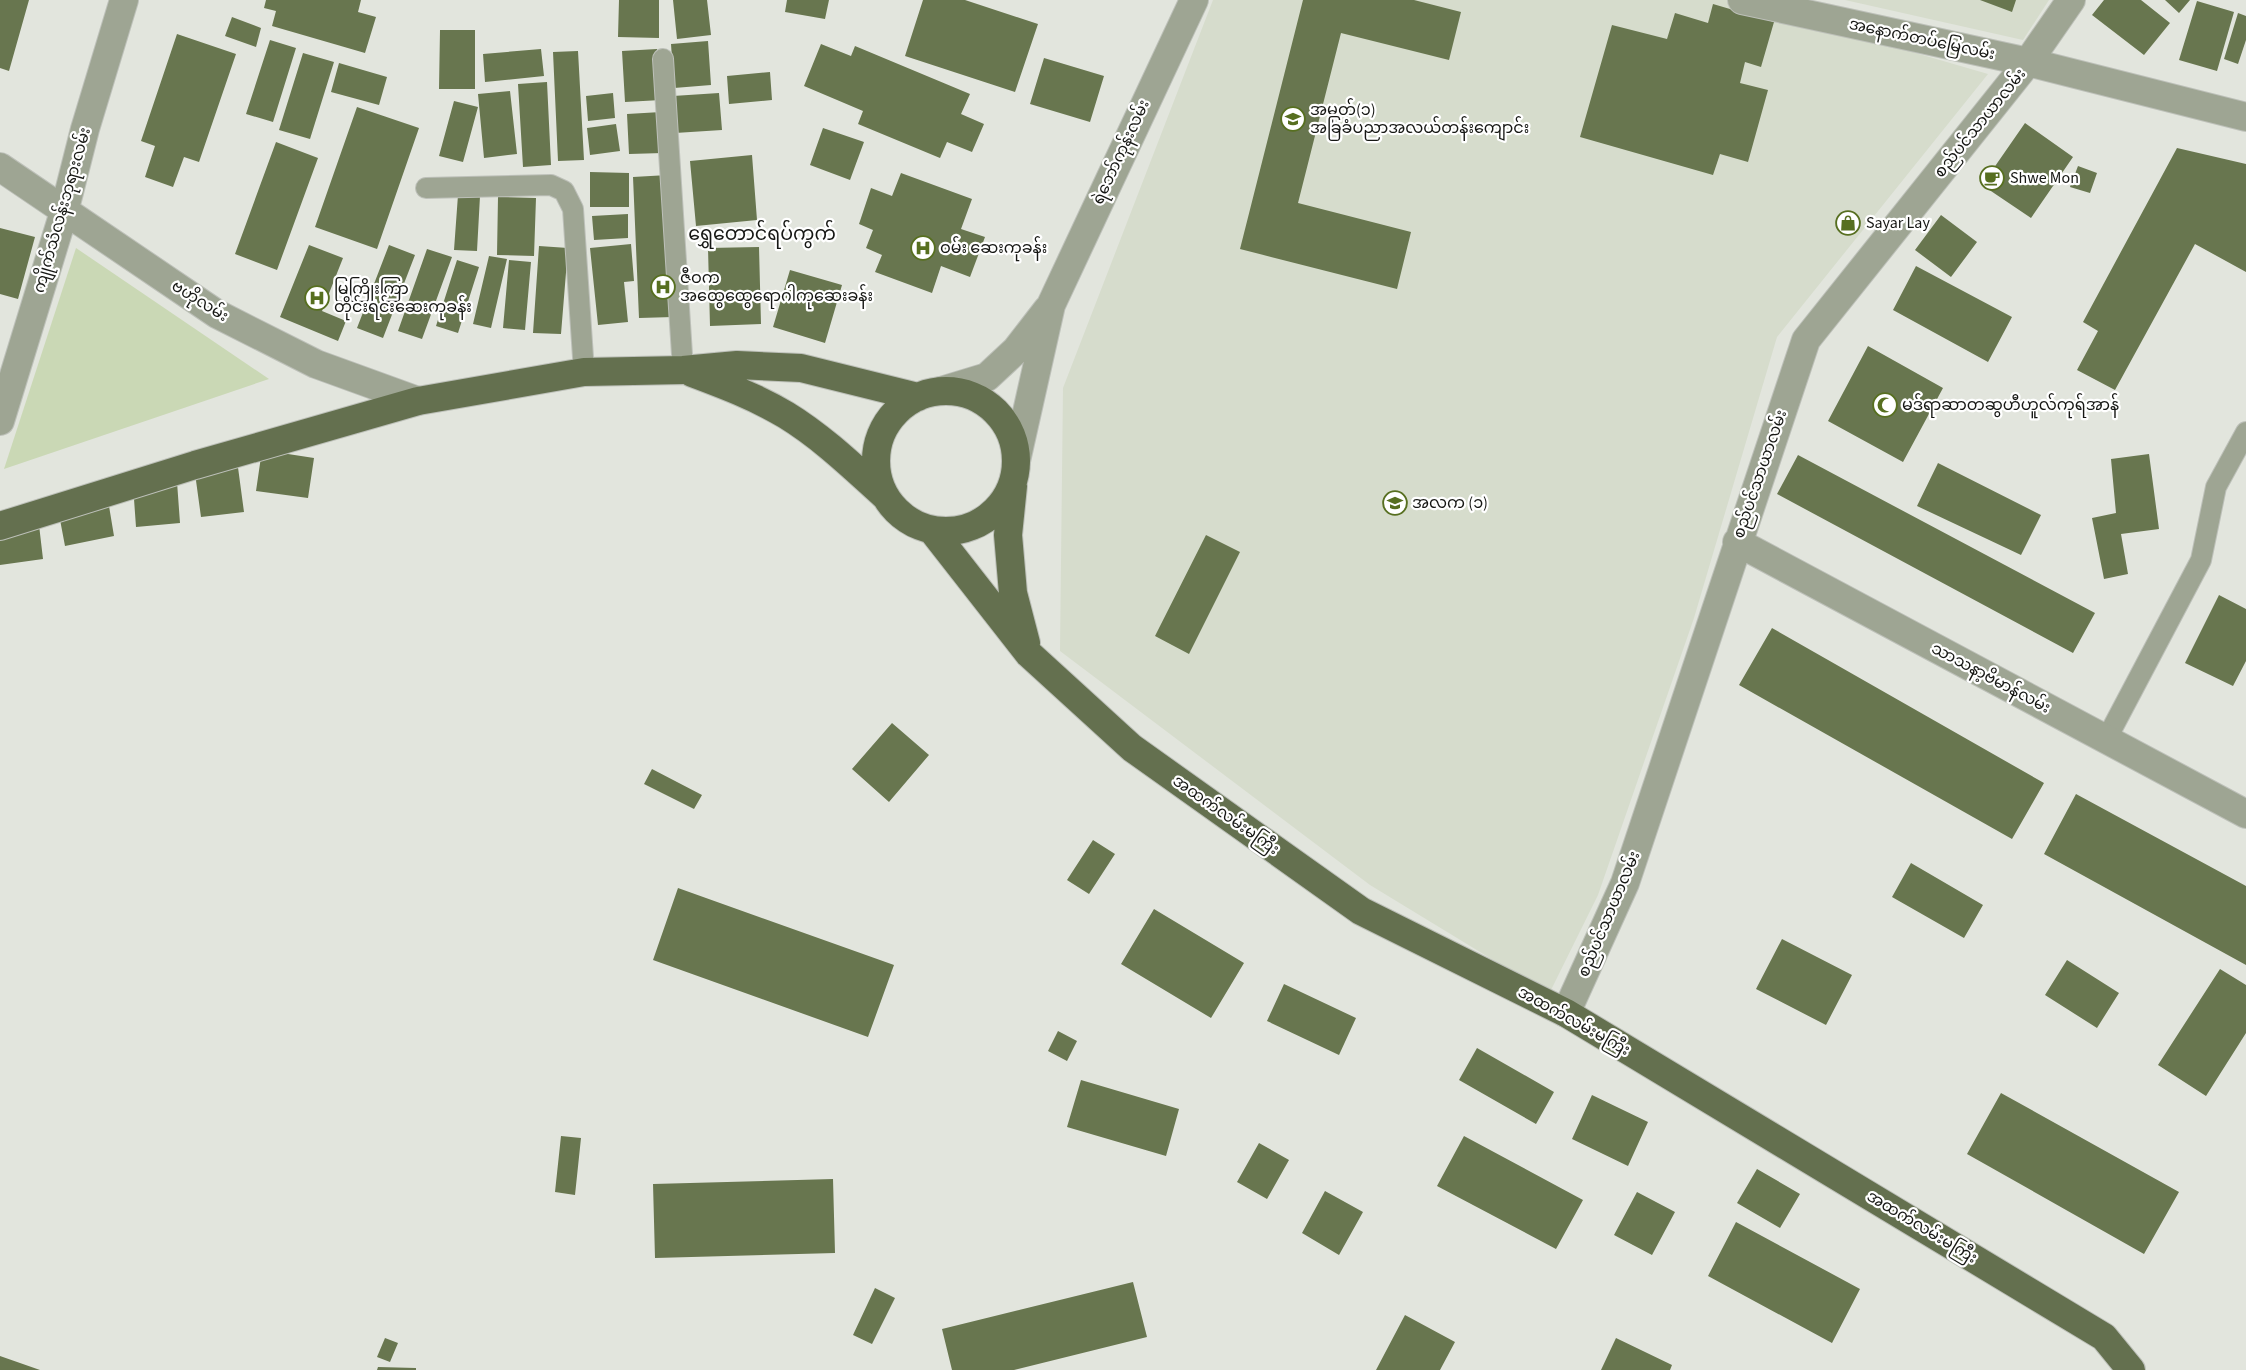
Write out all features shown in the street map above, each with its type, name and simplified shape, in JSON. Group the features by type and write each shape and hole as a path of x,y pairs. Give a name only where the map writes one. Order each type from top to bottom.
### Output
{"main road":[{"path":"0,526 195,465 418,401 584,372 683,370 737,365 801,368 929,394 964,393 984,402 1002,418 1012,438 1015,472 1008,535 1013,592 1029,654"},
{"path":"683,370 737,390 786,415 831,447 884,495 896,512 912,524 932,530 957,531 981,523 1000,506 1015,472"},
{"path":"884,495 877,473 876,450 884,427 898,409 929,394"},
{"name":"အထက်လမ်းမကြီး","path":"932,530 1029,654 1132,748 1361,911 1566,1013 2104,1337 2130,1370"}],"street":[{"name":"ကျိုက်သံလန်းဘုရားလမ်း","path":"0,421 64,212 85,129 124,0"},
{"name":"ရဲဘော်ကုန်းလမ်း","path":"1050,305 1194,0"},
{"name":"အနောက်တပ်မြေလမ်း","path":"1742,0 2028,62 2246,117"},
{"name":"စည်ပင်သာယာလမ်း","path":"1566,1013 1625,883 1737,542 1806,340 2028,62 2071,0"},
{"name":"ဗဟိုလမ်း","path":"0,167 217,314 316,364 418,401"},
{"path":"929,394 987,377 1016,350 1050,305"},
{"path":"1015,472 1050,305"},
{"name":"သာသနာ့ဗိမာန်လမ်း","path":"1737,542 2246,814"}],"lane":[{"path":"663,59 683,370"},
{"path":"426,188 551,185 564,191 573,209 584,372"},
{"path":"2106,740 2202,560 2216,487 2246,432"}],"shaded area":[{"name":"အလက (၁)","path":"1213,0 1733,0 1988,74 1777,337 1694,618 1598,895 1549,994 1370,885 1060,651 1063,388"},
{"path":"1845,0 2049,0 2023,40"}],"green space":[{"path":"76,248 269,379 4,469"}],"building":[{"path":"0,0 29,0 9,71 0,68"},
{"path":"266,0 361,0 358,12 376,17 365,53 272,26 276,11 264,8"},
{"path":"619,0 659,0 659,38 618,37"},
{"path":"673,0 707,0 711,35 677,39"},
{"path":"787,0 829,0 825,19 785,12"},
{"path":"923,0 965,0 1038,24 1015,92 905,56"},
{"path":"1303,0 1414,0 1461,12 1449,60 1341,33 1298,203 1411,232 1397,289 1240,249"},
{"path":"1980,0 2016,0 2012,12"},
{"path":"2104,0 2141,0 2170,23 2144,55 2092,15"},
{"path":"2165,0 2190,0 2179,13"},
{"path":"2197,1 2234,12 2217,71 2179,60"},
{"path":"1713,4 1774,22 1761,67 1745,62 1740,83 1768,90 1748,162 1720,154 1713,175 1580,137 1612,25 1667,39 1675,13 1708,23"},
{"path":"2238,13 2246,16 2246,40 2238,64 2224,59"},
{"path":"232,17 261,28 256,47 225,36"},
{"path":"440,30 475,30 475,89 439,89"},
{"path":"177,34 236,54 199,162 184,157 173,187 145,177 155,146 141,141"},
{"path":"270,40 296,48 273,122 246,114"},
{"path":"708,41 711,85 674,88 671,44"},
{"path":"821,44 851,56 855,46 970,94 961,114 984,124 972,152 947,142 940,158 858,124 863,111 804,86"},
{"path":"541,49 544,76 485,82 483,54"},
{"path":"657,49 661,100 625,102 622,51"},
{"path":"578,51 584,160 558,161 553,52"},
{"path":"303,53 334,62 310,139 279,130"},
{"path":"1044,58 1104,76 1090,122 1030,104"},
{"path":"339,63 387,77 379,105 331,92"},
{"path":"770,72 772,100 729,104 727,76"},
{"path":"547,82 551,165 523,167 518,84"},
{"path":"510,91 517,154 484,158 478,94"},
{"path":"613,93 615,118 588,121 586,96"},
{"path":"719,93 722,130 675,133 673,96"},
{"path":"454,101 478,107 463,162 439,156"},
{"path":"357,107 419,128 377,249 315,227"},
{"path":"661,112 663,153 629,154 627,114"},
{"path":"2025,123 2073,157 2031,218 1982,185"},
{"path":"616,124 620,151 590,155 587,128"},
{"path":"823,128 864,142 850,180 810,165"},
{"path":"276,142 318,158 277,270 235,254"},
{"path":"2177,148 2246,164 2246,272 2195,244 2115,390 2077,370 2098,331 2083,322"},
{"path":"752,155 757,220 696,226 690,161"},
{"path":"2078,166 2097,173 2090,193 2070,187"},
{"path":"590,172 629,173 629,207 590,207"},
{"path":"901,173 972,199 961,229 985,237 970,277 941,266 932,293 875,272 882,255 866,248 873,230 859,224 871,188 892,196"},
{"path":"668,175 673,317 639,318 633,177"},
{"path":"458,195 480,196 477,251 454,250"},
{"path":"498,197 536,198 534,256 497,255"},
{"path":"628,214 628,238 594,240 592,216"},
{"path":"1941,215 1977,242 1951,277 1915,250"},
{"path":"0,228 35,237 18,299 0,294"},
{"path":"631,244 634,281 624,282 628,322 598,325 590,248"},
{"path":"309,245 343,258 322,311 346,321 338,341 280,317"},
{"path":"389,245 415,255 383,338 357,328"},
{"path":"539,246 568,248 561,334 533,333"},
{"path":"759,247 761,324 710,326 708,248"},
{"path":"427,249 452,257 422,339 398,331"},
{"path":"489,256 507,259 491,328 473,324"},
{"path":"457,260 479,267 458,333 436,326"},
{"path":"509,260 531,262 525,330 503,328"},
{"path":"1916,266 2012,317 1988,362 1893,310"},
{"path":"790,270 842,285 825,343 773,327"},
{"name":"မဒ်ရာဆာတဆွဟီဟူလ်ကုရ်အာန်","path":"1868,346 1943,388 1903,462 1828,421"},
{"path":"262,450 314,458 308,498 256,491"},
{"path":"2149,454 2159,529 2121,534 2128,574 2104,579 2092,518 2116,513 2111,459"},
{"path":"1798,455 2095,613 2073,653 1777,494"},
{"path":"237,460 244,512 201,517 194,466"},
{"path":"1938,463 2041,515 2021,555 1917,506"},
{"path":"177,482 180,523 136,527 133,485"},
{"path":"108,500 114,536 65,546 58,509"},
{"path":"39,525 43,559 0,565 0,530"},
{"path":"1206,535 1240,552 1189,654 1155,636"},
{"path":"2219,595 2246,609 2246,661 2233,686 2185,663"},
{"path":"1772,628 2044,783 2012,839 1739,685"},
{"path":"892,723 929,755 889,802 852,769"},
{"path":"652,769 702,795 694,809 644,784"},
{"path":"2076,794 2246,886 2246,965 2044,854"},
{"path":"1093,840 1115,854 1089,894 1067,880"},
{"path":"1911,863 1983,905 1964,938 1892,897"},
{"path":"678,888 894,965 868,1037 653,960"},
{"path":"1154,909 1244,963 1211,1018 1121,964"},
{"path":"1782,939 1852,975 1826,1025 1756,989"},
{"path":"2067,960 2119,993 2097,1028 2045,995"},
{"path":"2220,969 2246,985 2246,1033 2206,1096 2158,1065"},
{"path":"1284,984 1356,1018 1339,1055 1267,1021"},
{"path":"1058,1031 1077,1041 1067,1061 1048,1051"},
{"path":"1477,1048 1554,1092 1536,1124 1459,1080"},
{"path":"1081,1080 1179,1109 1166,1156 1067,1127"},
{"path":"2001,1093 2179,1192 2144,1254 1967,1154"},
{"path":"1592,1095 1648,1122 1628,1166 1572,1139"},
{"path":"561,1136 581,1138 575,1195 555,1192"},
{"path":"1464,1136 1583,1200 1556,1249 1437,1186"},
{"path":"1259,1143 1289,1160 1267,1199 1237,1182"},
{"path":"1757,1169 1800,1194 1780,1228 1737,1203"},
{"path":"833,1179 835,1253 655,1258 653,1184"},
{"path":"1325,1191 1363,1212 1339,1255 1302,1233"},
{"path":"1637,1192 1675,1212 1652,1255 1614,1235"},
{"path":"1736,1222 1860,1289 1832,1343 1708,1276"},
{"path":"1133,1282 1147,1337 1014,1370 952,1370 942,1329"},
{"path":"875,1288 895,1298 872,1344 853,1335"},
{"path":"1405,1315 1455,1342 1440,1370 1376,1370"},
{"path":"385,1338 398,1343 390,1362 377,1357"},
{"path":"1616,1338 1672,1365 1670,1370 1601,1370"},
{"path":"0,1356 40,1370 0,1370"},
{"path":"378,1367 416,1368 416,1370 377,1370"}],"place":[{"name":"အမှတ်(၁) အခြခံပညာအလယ်တန်းကျောင်း","path":"1293,119"},
{"name":"Shwe Mon","path":"1992,178"},
{"name":"Sayar Lay","path":"1848,223"},
{"name":"ဝမ်း ဆေးကုခန်း","path":"923,248"},
{"name":"ဇီဝက အထွေထွေရောဂါကုဆေးခန်း","path":"663,287"},
{"name":"မြကြိုးကြာ တိုင်းရင်းဆေးကုခန်း","path":"317,298"},
{"name":"မဒ်ရာဆာတဆွဟီဟူလ်ကုရ်အာန်","path":"1885,405"},
{"name":"အလက (၁)","path":"1395,503"}],"district":[{"name":"ရွှေတောင်ရပ်ကွက်","path":"762,234"}]}
